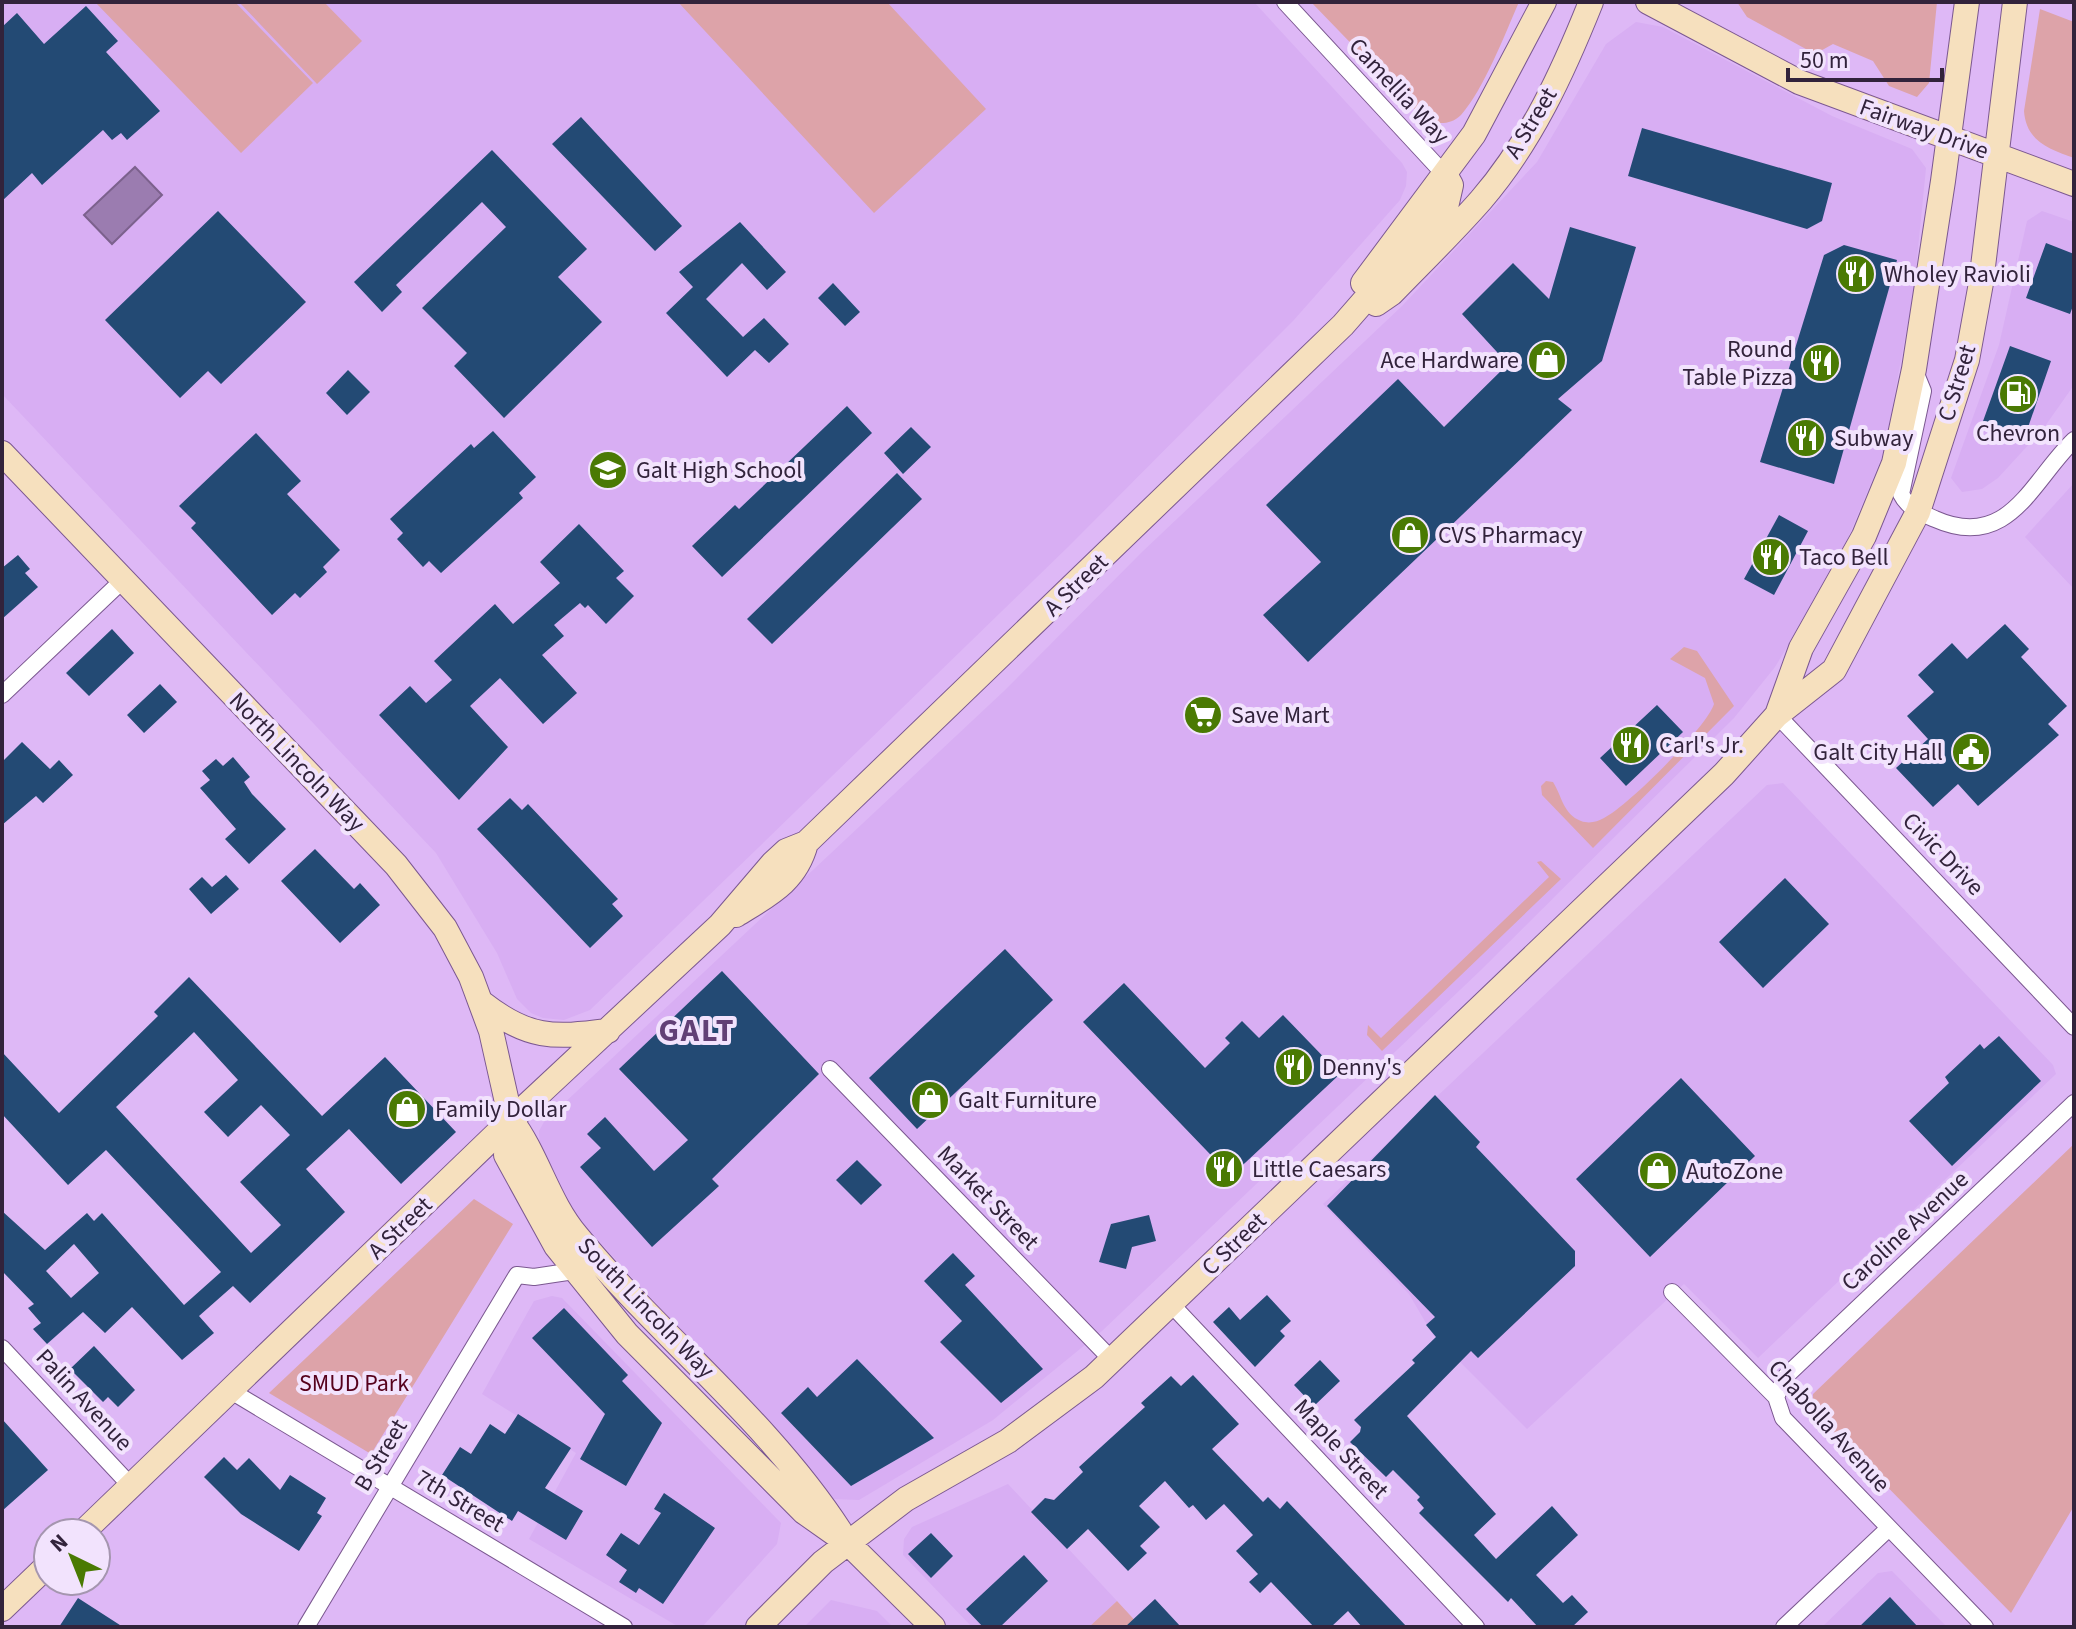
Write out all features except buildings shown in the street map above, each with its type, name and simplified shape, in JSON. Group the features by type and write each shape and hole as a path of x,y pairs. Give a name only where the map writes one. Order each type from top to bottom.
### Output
{"main road":[{"name":"A Street","path":"1343,325 1369,271 1446,176 1503,86 1544,2"},
{"name":"A Street","path":"99,1517 511,1120 720,925 779,857 806,843 1343,325 1392,293 1482,199 1524,140 1550,96 1591,2"},
{"name":"Fairway Drive","path":"1648,2 1799,82 2074,184"},
{"name":"C Street","path":"1777,715 1801,648 1864,536 1894,463 1914,369 1967,2"},
{"name":"C Street","path":"758,1627 818,1566 906,1499 1008,1441 1057,1408 1112,1360 1724,774 1777,715 1834,670 1918,512 1967,360 1981,283 1994,155 2015,2"},
{"name":"North Lincoln Way","path":"2,453 423,898 462,957 482,1003 511,1120"},
{"path":"482,1003 507,1023 545,1036 608,1031"},
{"name":"South Lincoln Way","path":"511,1120 506,1155 541,1226 574,1271 627,1334 804,1512 848,1543 933,1627"},
{"name":"South Lincoln Way","path":"511,1120 527,1141 574,1233 642,1309 752,1418 819,1499 848,1543"},
{"path":"2,1609 32,1580"}],"street":[{"name":"Camellia Way","path":"1285,2 1446,176"},
{"path":"1914,369 1923,391 1901,494 1918,512 1962,526 1983,526 2002,519 2025,503 2074,440"},
{"path":"2,695 123,580"},
{"name":"Civic Drive","path":"1777,715 2074,1027"},
{"name":"Market Street","path":"830,1069 1112,1360"},
{"name":"Caroline Avenue","path":"1776,1397 1786,1376 2074,1103"},
{"name":"B Street","path":"306,1627 517,1275 534,1277 574,1271"},
{"name":"Chabolla Avenue","path":"1672,1292 1776,1397 1783,1418 1985,1627"},
{"name":"Maple Street","path":"1171,1304 1476,1627"},
{"name":"Palin Avenue","path":"2,1348 131,1486"},
{"name":"7th Street","path":"231,1391 624,1627"},
{"path":"1784,1627 1889,1528"}],"shaded area":[{"name":"Galt High School","path":"2,2 1254,2 1402,163 1407,172 1406,186 1400,200 1293,321 1069,546 590,1010 564,1020 543,1018 531,1013 517,999 497,953 436,853 2,394"},
{"path":"1636,22 1663,27 1832,116 1912,149 1926,168 1914,289 1884,452 1835,569 1775,667 1734,718 1482,969 1102,1331 993,1420 859,1500 833,1499 568,1207 540,1150 539,1131 544,1122 1004,691 1142,552 1402,306 1537,162 1606,44"},
{"path":"135,167 162,195 112,244 84,215"},
{"path":"2042,211 2074,222 2074,385 2043,429 1998,478 1982,489 1962,492 1951,478 1999,345 2027,221"},
{"path":"2074,483 2074,589 2025,537"},
{"path":"1783,783 2053,1065 2056,1074 1758,1358 1684,1284 1527,1429 1433,1335 1409,1294 1323,1204 1767,785"},
{"path":"552,1296 562,1298 781,1523 777,1544 702,1627 679,1627 529,1539 576,1453 482,1394 534,1301"},
{"path":"1008,1484 1117,1601 1089,1627 972,1627 903,1555 904,1539 912,1527"},
{"path":"1892,1571 1947,1627 1822,1627 1878,1573"},
{"path":"831,1600 877,1611 893,1627 804,1627"}],"green space":[{"path":"95,2 235,2 313,83 241,153"},
{"path":"239,2 324,2 362,41 317,84"},
{"path":"678,2 887,2 986,109 874,213"},
{"path":"1311,2 1519,2 1470,104 1457,118 1440,123 1426,121"},
{"path":"1737,2 1937,2 1929,83 1917,97 1889,86 1873,61 1833,44 1815,54 1747,17"},
{"path":"2040,9 2074,22 2074,158 2040,142 2029,130 2026,121 2024,111"},
{"path":"1684,647 1697,651 1734,706 1593,848 1542,795 1541,786 1546,781 1553,782 1570,814 1581,821 1590,822 1615,811 1648,783 1697,730 1714,704 1705,678 1670,659"},
{"path":"1541,861 1561,879 1382,1051 1367,1035 1368,1025 1381,1038 1549,877 1537,862"},
{"path":"2074,1144 2074,1506 2011,1613 1812,1410 1813,1394"},
{"name":"SMUD Park","path":"474,1199 513,1224 371,1454 269,1393"},
{"path":"1117,1601 1141,1627 1089,1627"}],"place":[{"name":"Wholey Ravioli","path":"1856,274"},
{"name":"Ace Hardware","path":"1547,360"},
{"name":"Round Table Pizza","path":"1821,363"},
{"name":"Chevron","path":"2018,394"},
{"name":"Subway","path":"1806,438"},
{"name":"Galt High School","path":"608,470"},
{"name":"CVS Pharmacy","path":"1410,535"},
{"name":"Taco Bell","path":"1771,557"},
{"name":"Save Mart","path":"1203,715"},
{"name":"Carl's Jr.","path":"1631,745"},
{"name":"Galt City Hall","path":"1971,752"},
{"name":"Denny's","path":"1294,1067"},
{"name":"Galt Furniture","path":"930,1100"},
{"name":"Family Dollar","path":"407,1109"},
{"name":"Little Caesars","path":"1224,1169"},
{"name":"AutoZone","path":"1658,1171"}],"district":[{"name":"GALT","path":"697,1031"}]}
